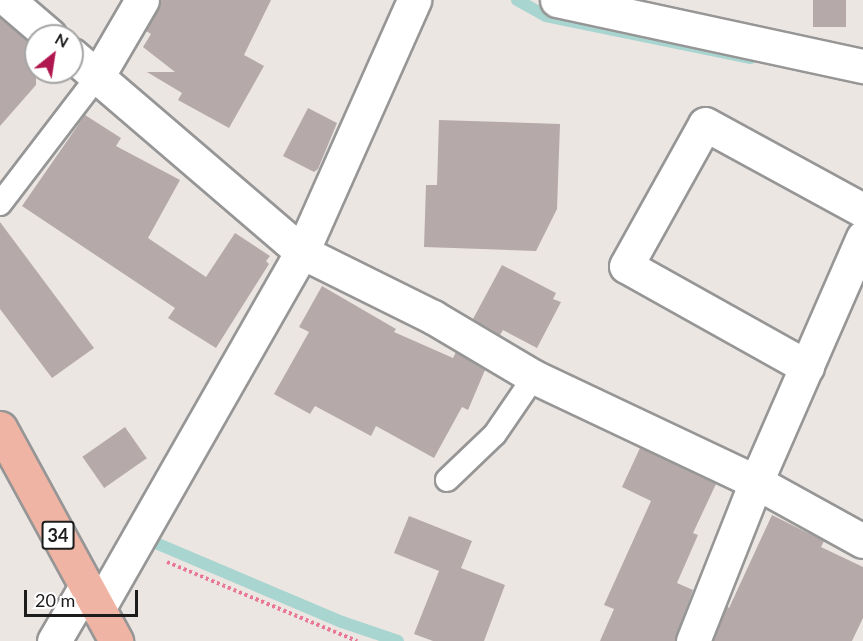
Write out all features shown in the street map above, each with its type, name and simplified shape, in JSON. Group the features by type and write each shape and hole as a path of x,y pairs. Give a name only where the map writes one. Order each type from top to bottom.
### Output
{"main road":[{"name":"34","path":"0,428 116,641"}],"street":[{"path":"8,0 36,24"},
{"path":"97,77 142,0"},
{"path":"54,641 133,548 302,252 414,0"},
{"path":"557,0 863,66"},
{"path":"84,66 302,252 433,317 534,377 756,482 863,541"},
{"path":"807,367 626,266 705,124 863,210"},
{"path":"693,641 756,482 863,237"}],"lane":[{"path":"0,204 97,77"},
{"path":"447,480 495,434 534,377"}],"path":[{"path":"133,548 357,641"}],"building":[{"path":"161,0 271,0 244,55 264,66 229,128 178,100 182,93 147,72 175,72 143,47 151,34 146,31"},
{"path":"813,0 846,0 846,27 813,27"},
{"path":"0,18 24,39 24,84 36,85 0,126"},
{"path":"308,108 337,123 318,169 314,172 283,156"},
{"path":"85,115 121,138 116,146 180,180 148,238 206,277 235,233 270,256 266,261 269,264 216,348 168,318 175,308 22,206"},
{"path":"439,120 560,124 557,209 536,251 424,247 426,185 437,185"},
{"path":"0,222 94,348 52,378 0,309"},
{"path":"502,265 556,293 553,299 561,302 537,348 503,330 500,335 473,319"},
{"path":"322,286 396,329 394,332 453,358 456,352 485,370 468,410 462,407 434,458 376,426 371,436 315,406 310,414 274,394 309,332 299,327"},
{"path":"125,427 147,458 104,488 82,457"},
{"path":"640,448 716,484 693,533 698,535 677,583 693,590 675,641 600,641 614,609 604,605 651,501 622,487"},
{"path":"772,515 824,541 821,547 863,567 863,618 852,641 713,641 727,606 729,608"},
{"path":"409,516 472,541 461,568 505,585 484,641 433,641 414,634 439,571 394,553"}],"waterway":[{"path":"517,0 546,16 751,58"},
{"path":"158,544 342,622 398,641"}]}
